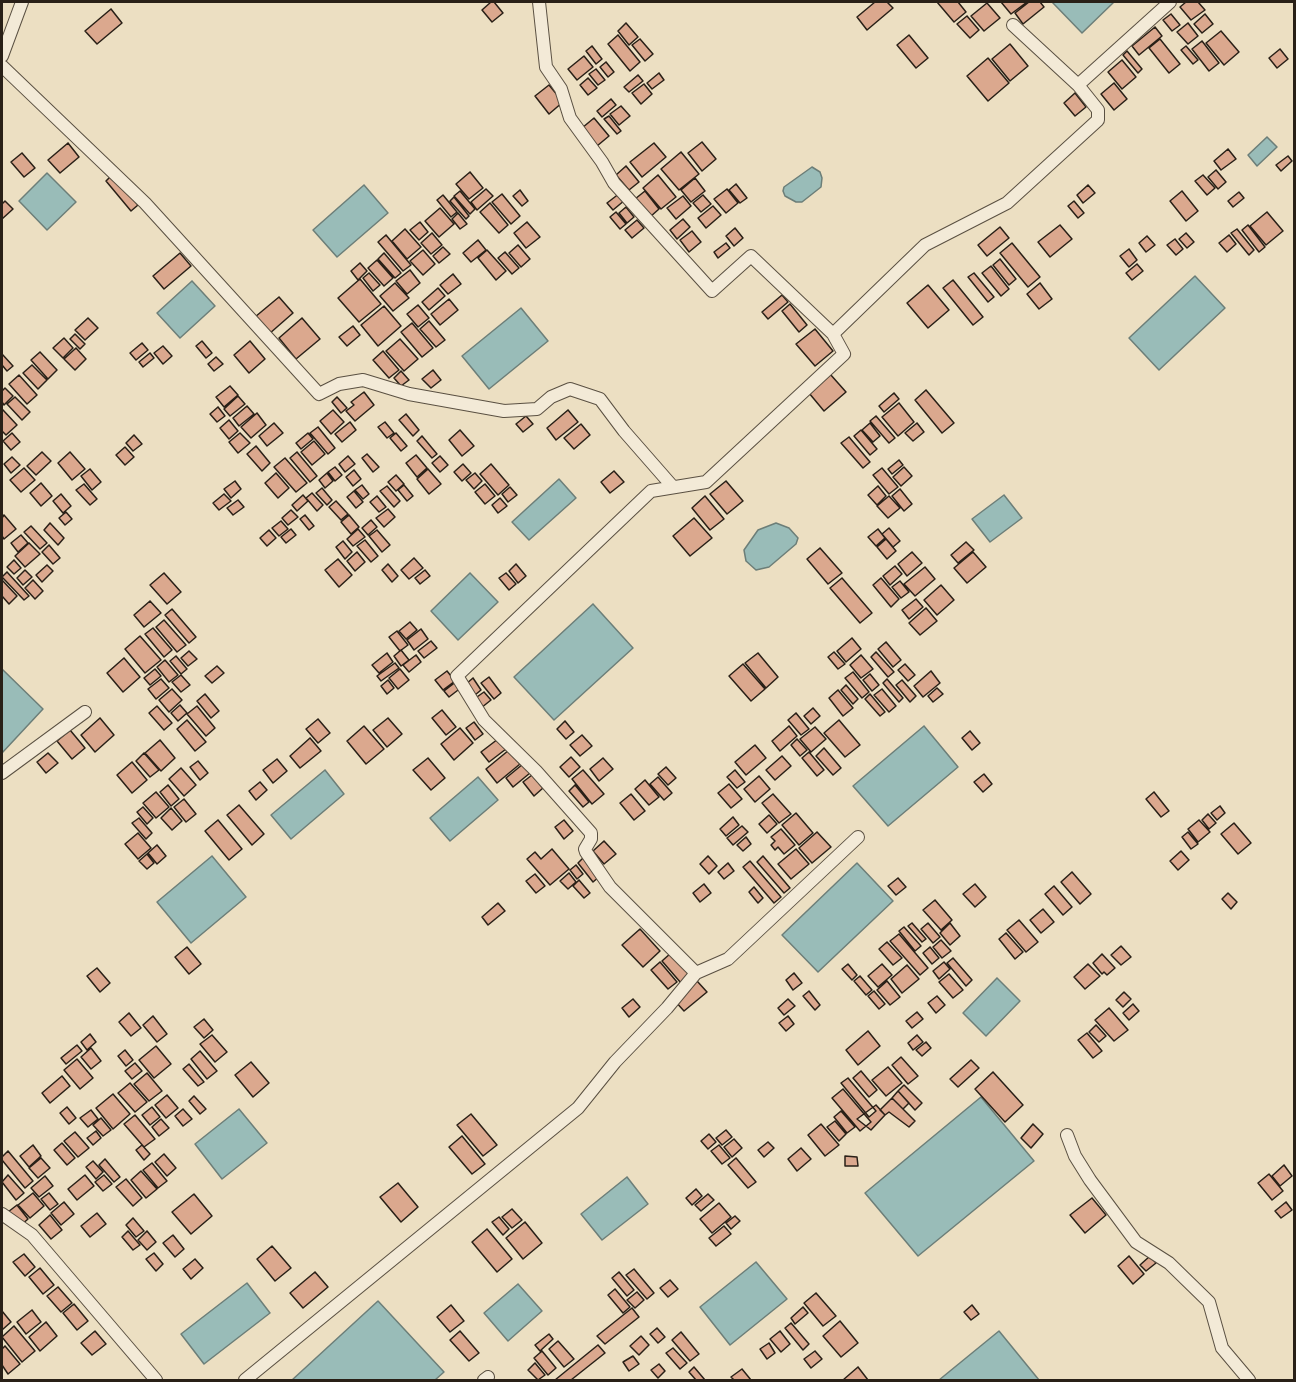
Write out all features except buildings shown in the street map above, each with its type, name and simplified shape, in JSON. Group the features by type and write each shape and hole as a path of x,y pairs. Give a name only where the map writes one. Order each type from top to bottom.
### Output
{"street":[{"path":"2,56 22,2"},
{"path":"540,2 546,67 561,89 570,118 602,162 614,183 712,291 751,256 833,334 844,354 706,482 651,491 457,676 484,720 536,771 591,833 591,839 585,852 610,887 696,973"},
{"path":"1078,85 1170,2"},
{"path":"833,334 925,245 1007,203 1098,120 1098,110 1078,85 1013,25"},
{"path":"2,66 145,203 319,394 339,384 363,380 409,394 504,411 537,409 551,397 570,389 600,399 624,431 673,487"},
{"path":"2,773 86,712"},
{"path":"245,1380 578,1108 615,1062 667,1008 696,973 728,959 858,837"},
{"path":"1067,1135 1075,1156 1090,1180 1136,1242 1169,1263 1209,1302 1222,1348 1249,1380"},
{"path":"2,1214 32,1235 156,1380"}],"water":[{"path":"1052,2 1114,2 1082,33"},
{"path":"1267,137 1277,147 1257,166 1248,155"},
{"path":"812,167 820,172 821,187 802,202 796,202 785,196 784,187"},
{"path":"47,173 76,202 47,230 19,201"},
{"path":"364,185 388,213 337,257 313,230"},
{"path":"1195,276 1225,308 1159,370 1129,338"},
{"path":"192,281 215,306 180,338 157,313"},
{"path":"521,308 548,341 489,389 462,356"},
{"path":"559,479 576,498 529,540 512,522"},
{"path":"1004,495 1022,518 990,542 972,519"},
{"path":"776,523 789,528 798,538 796,544 769,567 756,570 746,561 744,550 758,530"},
{"path":"470,573 498,602 458,640 431,611"},
{"path":"593,604 633,648 554,720 514,677"},
{"path":"2,669 43,709 2,753"},
{"path":"924,726 958,767 888,826 853,786"},
{"path":"325,770 344,794 291,839 271,815"},
{"path":"478,777 498,800 450,841 430,818"},
{"path":"212,856 246,897 191,943 157,902"},
{"path":"857,863 893,901 818,972 782,935"},
{"path":"997,978 1020,1001 986,1036 963,1013"},
{"path":"981,1097 1034,1161 918,1256 865,1193"},
{"path":"239,1109 267,1143 222,1179 195,1144"},
{"path":"627,1177 648,1204 602,1240 581,1214"},
{"path":"756,1262 787,1299 730,1345 700,1307"},
{"path":"247,1283 270,1313 204,1364 181,1334"},
{"path":"518,1284 542,1311 508,1341 484,1313"},
{"path":"378,1301 444,1372 435,1380 292,1380"},
{"path":"999,1331 1039,1380 939,1380"}]}
